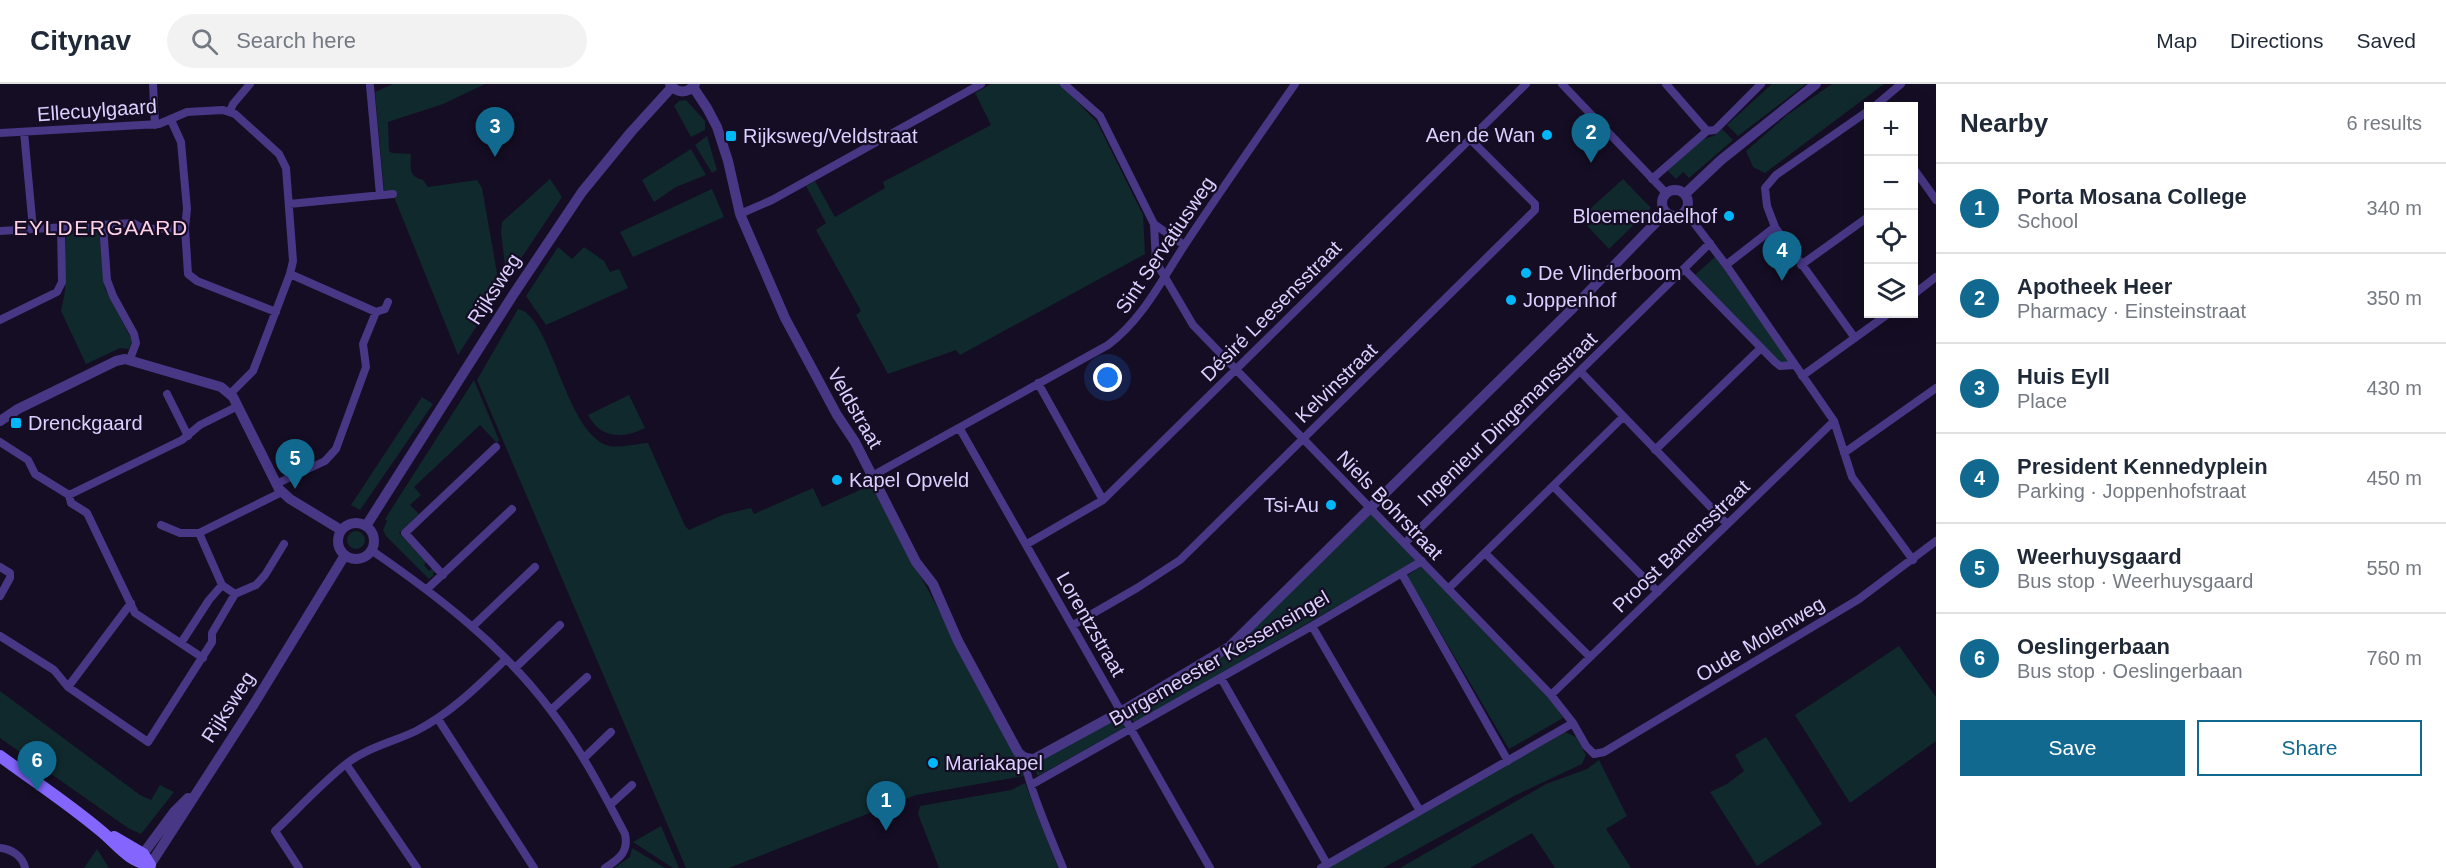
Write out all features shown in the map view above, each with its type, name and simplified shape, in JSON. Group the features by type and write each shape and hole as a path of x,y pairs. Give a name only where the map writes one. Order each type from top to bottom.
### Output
{"main road":[{"path":"0,756 142,863"}],"street":[{"path":"153,84 155,125"},
{"path":"231,393 250,375 276,312 292,261 286,168 282,157 230,111 250,84"},
{"path":"740,214 772,200 981,84"},
{"path":"1064,84 1100,116 1154,224 1185,245"},
{"name":"Sint Servatiusweg","path":"872,476 960,429 1120,336 1132,324 1165,278 1295,84"},
{"name":"Désiré Leesensstraat","path":"1027,544 1103,501 1526,84"},
{"path":"1562,84 1666,193"},
{"path":"1666,84 1707,131"},
{"path":"1652,179 1707,131 1715,130 1761,84"},
{"path":"1685,194 1721,160 1816,84"},
{"path":"1880,102 1901,84"},
{"path":"372,85 380,195"},
{"path":"671,86 681,92 694,86"},
{"name":"Rijksweg","path":"366,526 507,304 582,192 671,86"},
{"name":"Veldstraat","path":"694,86 720,136 740,214 785,318 872,476 916,562 933,584 958,641 1018,752 1025,758 1024,763 1031,785 1063,868"},
{"name":"Ellecuylgaard","path":"0,134 155,125 187,112 230,111"},
{"path":"1855,338 1775,226 1767,206 1766,188 1768,182 1864,115"},
{"path":"171,120 181,142 187,209 185,228 187,271 190,277 276,312"},
{"path":"24,132 33,229"},
{"name":"Kelvinstraat","path":"1073,625 1180,560 1535,210 1535,204 1470,139"},
{"path":"1918,183 1936,200"},
{"path":"1674,189 1685,194 1688,203 1685,211 1675,216 1666,212 1661,202 1666,193 1674,189"},
{"path":"289,204 393,194"},
{"path":"1685,211 1726,265 1834,421 1852,477 1913,560"},
{"name":"Burgemeester Kessensingel","path":"1025,758 1036,758 1122,711 1230,647 1477,400 1570,311 1666,212"},
{"path":"1801,265 1864,221"},
{"path":"0,231 134,223 144,230 185,228"},
{"name":"Niels Bohrstraat","path":"1154,224 1156,262 1193,325 1551,695 1574,723 1586,746 1594,754"},
{"path":"103,225 107,280 134,334 136,343 130,359"},
{"path":"1726,265 1775,226"},
{"path":"0,320 57,292 62,282 62,227"},
{"name":"Ingenieur Dingemansstraat","path":"1405,543 1710,243"},
{"path":"1684,269 1760,349 1780,366 1795,365"},
{"path":"290,273 376,312 385,309 388,302"},
{"path":"1918,291 1936,277"},
{"path":"161,525 180,533 199,533 325,461 336,449 366,367 363,344 376,312"},
{"path":"1802,376 1882,318"},
{"path":"1655,450 1760,349"},
{"path":"0,421 18,409 116,361 130,359 221,387 231,393 279,488 341,531"},
{"path":"1580,371 1727,524"},
{"path":"1038,383 1103,501"},
{"path":"1844,453 1936,388"},
{"path":"167,394 188,436"},
{"path":"69,495 182,440 200,425 238,406"},
{"path":"1449,589 1623,417"},
{"name":"Proost Banensstraat","path":"1551,695 1834,421"},
{"name":"Lorentzstraat","path":"960,429 1210,868"},
{"path":"0,442 28,460 35,474 69,495 71,503 87,513 135,613 203,658"},
{"path":"443,575 405,533 496,447"},
{"path":"1554,487 1658,592"},
{"path":"427,589 512,509"},
{"path":"352,523 366,526 373,537 371,550 358,559 345,555 338,545 341,531 352,523"},
{"path":"199,533 222,585 235,594"},
{"name":"Oude Molenweg","path":"1594,754 1604,752 1859,599 1936,541"},
{"path":"0,636 54,670 68,687 148,742 203,658 212,642 212,633 235,594 256,585 266,575 284,544"},
{"path":"371,550 427,589 472,627 515,668 551,710 584,758 610,805 627,843 623,855 605,868"},
{"path":"1486,554 1590,657"},
{"name":"Rijksweg","path":"142,863 199,787 265,686 345,555"},
{"name":"Burgemeester Kessensingel","path":"1031,785 1422,561"},
{"path":"0,567 10,573 10,578 0,596"},
{"path":"472,627 536,567"},
{"path":"1402,574 1508,761"},
{"path":"181,643 209,600 222,585"},
{"path":"68,687 130,603"},
{"path":"515,668 561,625"},
{"path":"1312,626 1420,811"},
{"path":"299,868 275,831 346,764 361,754 438,719 471,694 506,659"},
{"path":"551,710 587,676"},
{"path":"1221,678 1324,866 1574,723"},
{"path":"438,719 534,868"},
{"path":"584,758 611,732"},
{"path":"346,764 417,868"},
{"path":"610,805 632,785"},
{"path":"0,848 14,853 24,862 25,868"}],"green space":[{"path":"393,84 485,84 443,104 388,122 389,151 411,154 412,173 423,180 428,187 477,180 482,188 500,290 458,355 392,192 384,190 375,92"},
{"path":"991,84 1060,84 1097,122 1143,215 1145,254 960,355 956,350 888,374 856,315 861,311 816,230 826,223 806,186 815,181 835,217 885,188 883,182 991,125 975,93"},
{"path":"1772,84 1806,84 1738,136 1727,125"},
{"path":"1832,84 1884,84 1765,173 1753,167 1746,151 1787,115"},
{"path":"686,100 705,121 705,130 691,137 674,106 679,101"},
{"path":"1722,129 1733,140 1689,178 1683,172 1676,179 1667,170 1700,140 1714,136"},
{"path":"707,136 717,170 712,173 695,145"},
{"path":"691,149 706,175 676,187 654,202 642,180"},
{"path":"550,179 562,197 518,263 505,265 502,222"},
{"path":"1623,179 1651,208 1609,249 1580,218"},
{"path":"712,189 724,217 633,257 620,232"},
{"path":"99,229 105,289 132,340 129,349 120,348 86,364 61,311 65,291 66,230"},
{"path":"558,247 572,259 584,247 604,261 610,272 619,269 628,288 546,325 526,296"},
{"path":"1715,257 1790,362 1780,363 1695,275"},
{"path":"518,309 530,316 540,330 568,396 592,435 611,446 648,443 685,526 689,530 725,514 751,508 754,514 813,488 822,507 871,485 996,715 1024,776 916,795 729,868 686,868 477,380"},
{"path":"474,380 499,440 497,443 480,425 414,487 421,495 410,505 419,514 399,533 426,562 424,565 429,571 432,569 434,571 433,576 429,579 386,536 383,530 387,521 385,519"},
{"path":"629,395 645,428 637,432 621,435 606,433 593,423 588,415"},
{"path":"422,397 433,404 360,510 351,505"},
{"path":"1370,513 1416,561 1134,723 1127,711 1210,664"},
{"path":"352,531 360,531 365,536 363,547 352,549 347,544 347,536"},
{"path":"1421,566 1554,703 1563,718 1509,749 1407,576"},
{"path":"1899,646 1936,697 1936,741 1850,803 1795,715"},
{"path":"0,691 140,795 151,800 160,785 174,792 141,834 128,828 0,738"},
{"path":"1121,716 1127,726 1038,776 1032,765"},
{"path":"1565,732 1576,737 1586,755 1582,764 1516,795 1383,868 1323,868"},
{"path":"1766,737 1822,824 1757,866 1710,792 1727,784 1744,771 1735,755"},
{"path":"1599,760 1627,816 1606,829 1631,868 1555,868 1532,833 1470,868 1400,868 1546,784 1587,769"},
{"path":"1025,783 1058,868 939,868 918,814 920,806 1011,790"},
{"path":"661,826 679,868 673,868 633,842"},
{"path":"632,848 665,868 614,868 630,857"},
{"path":"97,849 109,868 84,868"}],"place":[{"name":"Aen de Wan","path":"1547,135"},
{"name":"Rijksweg/Veldstraat","path":"731,136"},
{"name":"Huis Eyll","path":"495,157"},
{"name":"Apotheek Heer","path":"1591,163"},
{"name":"Bloemendaelhof","path":"1729,216"},
{"name":"De Vlinderboom","path":"1526,273"},
{"name":"President Kennedyplein","path":"1782,281"},
{"name":"Joppenhof","path":"1511,300"},
{"name":"Drenckgaard","path":"16,423"},
{"name":"Kapel Opveld","path":"837,480"},
{"name":"Weerhuysgaard","path":"295,489"},
{"name":"Tsi-Au","path":"1331,505"},
{"name":"Mariakapel","path":"933,763"},
{"name":"Oeslingerbaan","path":"37,791"},
{"name":"Porta Mosana College","path":"886,831"}],"district":[{"name":"EYLDERGAARD","path":"101,227"}]}
